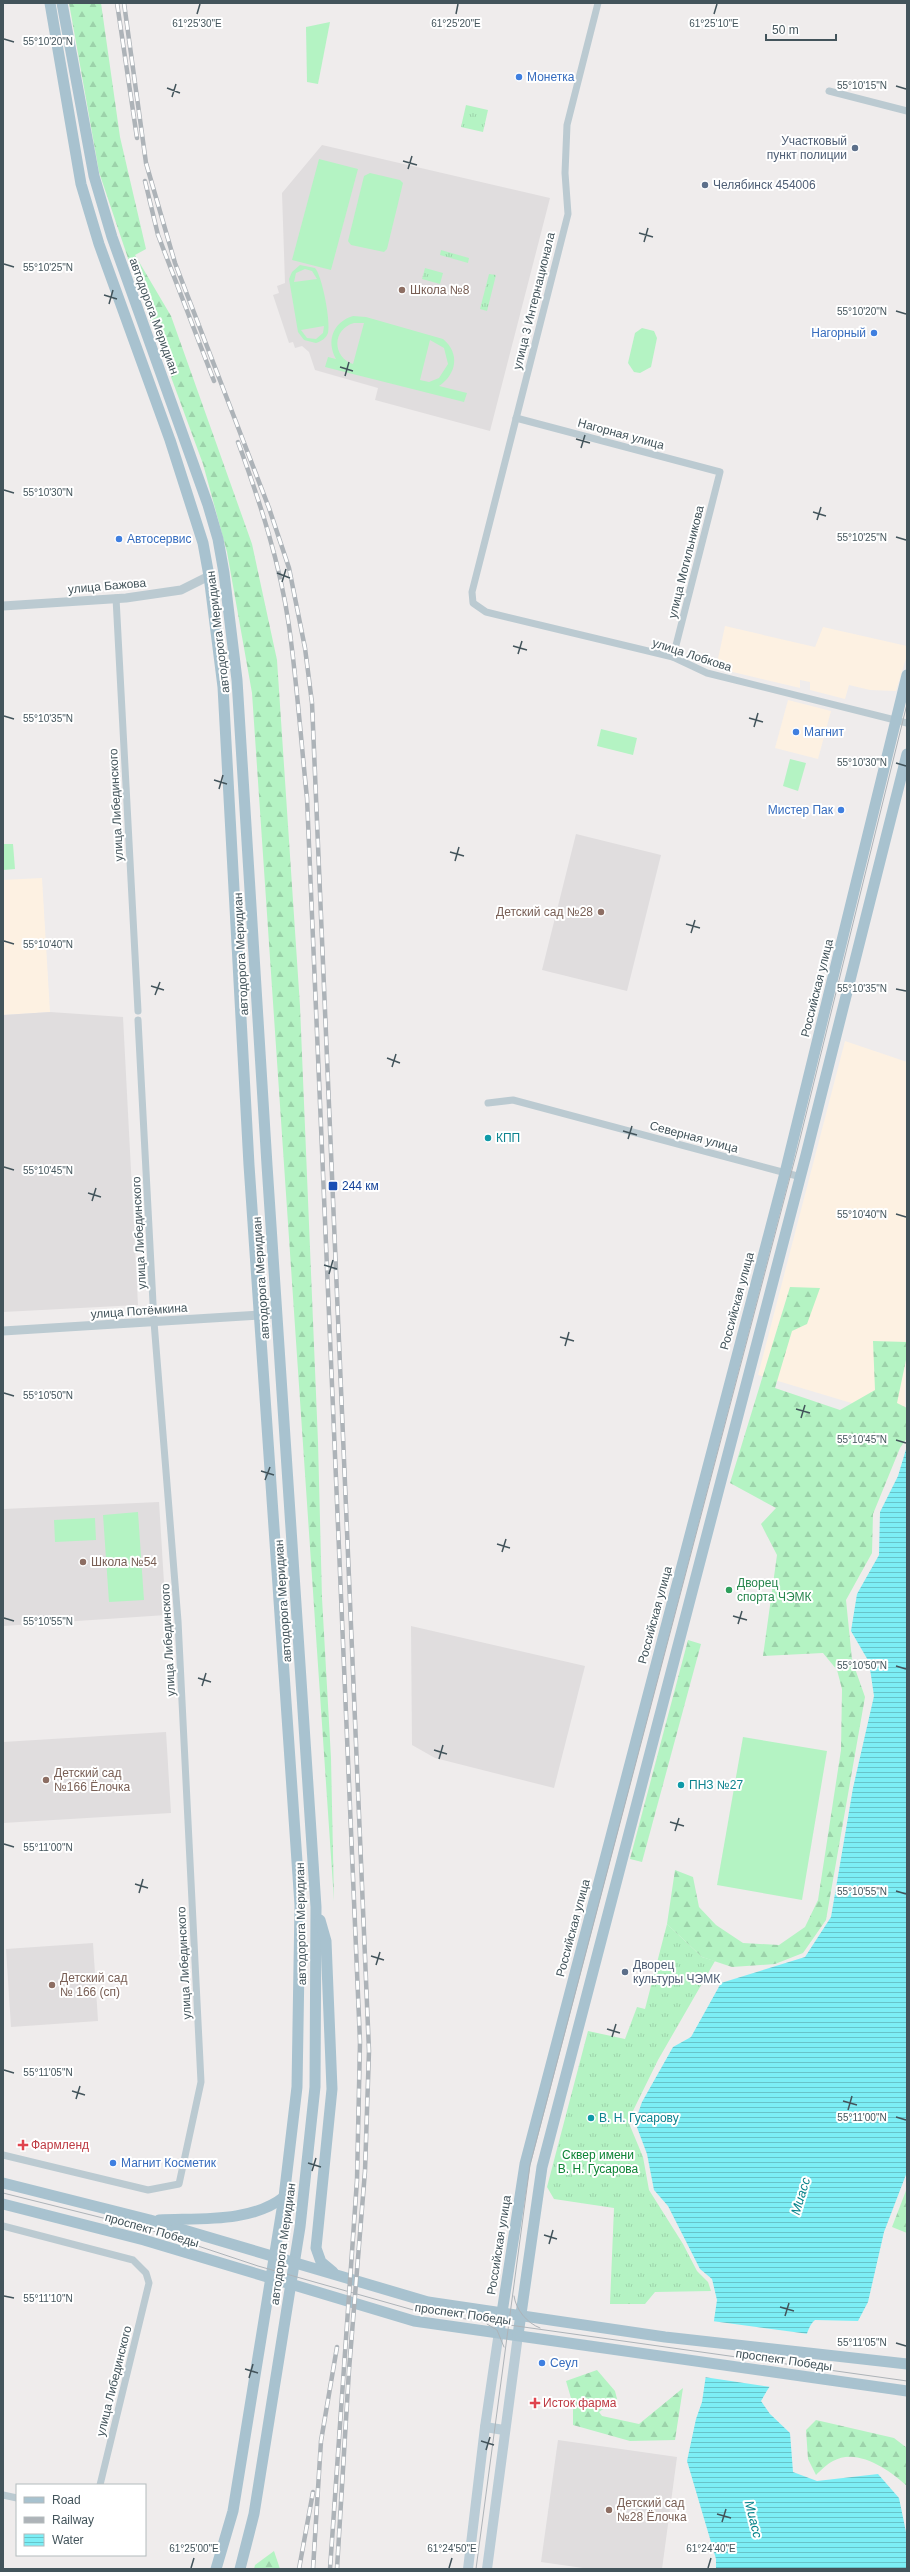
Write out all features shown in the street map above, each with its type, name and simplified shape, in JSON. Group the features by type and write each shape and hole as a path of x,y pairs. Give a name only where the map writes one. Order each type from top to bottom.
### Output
{"main road":[{"name":"автодорога Меридиан","path":"50,3 81,184 99,244 193,510 209,576 223,687 260,1315 300,1905 297,2087 281,2222 233,2511 216,2569"},
{"name":"автодорога Меридиан","path":"62,3 94,176 112,237 208,504 218,539 224,573 237,680 276,1314 316,1907 315,2087 300,2226 254,2514 240,2569"},
{"name":"Российская улица","path":"468,2569 485,2427 524,2164 901,722 907,675"},
{"path":"487,2569 504,2430 542,2167 801,1177 907,754"},
{"path":"806,1086 823,1091"},
{"path":"662,1639 679,1643"},
{"path":"316,1907 326,1941 332,2089 316,2248 321,2262 337,2275"},
{"path":"524,2164 542,2167"},
{"name":"проспект Победы","path":"3,2183 150,2220 428,2302 665,2337 907,2364"},
{"path":"150,2220 215,2218 266,2208 284,2197"},
{"name":"проспект Победы","path":"3,2204 144,2240 400,2318 443,2326 518,2334 907,2391"},
{"path":"485,2427 504,2430"}],"street":[{"name":"улица 3 Интернационала","path":"473,603 472,592 568,214 565,173 567,125 598,3"},
{"path":"829,91 907,111"},
{"name":"Нагорная улица","path":"516,418 720,472"},
{"name":"улица Могильникова","path":"673,657 720,472"},
{"name":"улица Бажова","path":"3,606 116,598 181,590 209,576"},
{"name":"улица Либединского","path":"116,598 138,1011"},
{"name":"улица Лобкова","path":"473,603 486,612 673,657 707,674 901,722"},
{"name":"улица Либединского","path":"3,2155 148,2190 179,2184 201,2082 178,1621 154,1322 138,1020"},
{"name":"Северная улица","path":"488,1103 513,1100 801,1177"},
{"name":"улица Потёмкина","path":"3,1331 276,1314"},
{"name":"улица Либединского","path":"3,2226 133,2260 146,2273 149,2283 100,2484"},
{"path":"3,2495 16,2498"}],"shaded area":[{"name":"Школа №8","path":"322,145 550,198 490,431 375,400 378,388 315,370 309,352 302,346 295,348 293,342 289,343 273,295 279,293 277,286 285,283 282,193"},
{"path":"725,626 815,647 823,627 907,646 907,655 896,691 870,690 849,685 845,699 810,690 810,682 800,680 800,688 716,668"},
{"path":"788,700 831,711 818,759 775,748"},
{"name":"Детский сад №28","path":"576,834 661,855 627,991 542,970"},
{"path":"42,878 50,1012 3,1015 3,880"},
{"path":"50,1012 123,1017 138,1305 3,1312 3,1015"},
{"path":"845,1041 907,1062 905,1419 758,1375"},
{"name":"Школа №54","path":"159,1502 166,1615 3,1626 3,1509"},
{"path":"411,1626 585,1666 554,1788 435,1758 412,1745"},
{"path":"166,1732 171,1813 3,1823 3,1742"},
{"name":"Детский сад № 166 (сп)","path":"93,1943 98,2021 11,2027 6,1949"},
{"name":"Детский сад №28 Ёлочка","path":"558,2440 677,2457 662,2569 590,2569 541,2562"}],"green space":[{"path":"69,3 101,3 120,137 146,249 135,255 171,316 252,544 277,660 300,1006 318,1442 322,1598 331,1758 334,1901 252,693 227,552 203,464 135,279 99,172"},
{"path":"330,22 318,84 307,82 306,27"},
{"path":"466,105 488,110 483,132 461,127"},
{"path":"319,159 358,169 331,270 292,260"},
{"path":"370,173 400,180 403,183 387,249 384,252 351,245 348,241 364,176"},
{"path":"441,250 469,258 468,263 440,255"},
{"path":"300,265 315,268 318,272 327,309 329,327 326,336 316,343 304,340 298,332 289,279 292,272","holes":["305,269 312,271 317,279 294,282 296,273","324,326 323,333 316,339 307,338 301,330"]},
{"path":"425,268 443,273 440,284 422,279"},
{"path":"489,274 496,275 487,311 480,309"},
{"path":"353,316 366,317 443,339 452,351 454,363 450,376 439,386 467,393 464,402 325,367 328,357 336,359 332,346 333,333 336,327 346,319","holes":["354,323 364,323 353,364 341,355 338,350 337,343 338,337 342,331 347,326","430,340 444,348 448,364 439,378 429,382 420,380"]},
{"path":"642,328 654,331 657,338 651,367 640,373 634,372 628,363 635,333"},
{"path":"601,729 637,738 633,755 597,746"},
{"path":"790,759 806,763 798,791 783,786"},
{"path":"3,844 13,844 15,869 3,870"},
{"path":"790,1287 820,1288 807,1324 792,1331 775,1388 840,1410 875,1390 873,1341 907,1342 907,1355 897,1403 907,1408 907,1438 900,1448 873,1514 872,1553 846,1600 852,1660 865,1697 826,1920 803,1953 775,1964 732,1967 702,1957 667,1924 675,1870 693,1877 699,1907 716,1925 743,1943 779,1945 805,1927 818,1900 841,1750 842,1689 837,1670 823,1653 763,1656 777,1555 761,1524 776,1508 730,1483"},
{"path":"138,1512 144,1600 109,1602 103,1515"},
{"path":"95,1518 96,1540 55,1542 54,1520"},
{"path":"688,1640 701,1644 642,1862 630,1859"},
{"path":"743,1737 827,1751 802,1900 717,1885"},
{"name":"Сквер имени В. Н. Гусарова","path":"667,1924 702,1957 715,1961 658,2060 628,2121 643,2157 649,2190 683,2244 697,2271 708,2282 711,2291 655,2292 645,2304 610,2304 614,2208 554,2199 547,2187 588,2031 625,2039 637,2007 645,2009"},
{"path":"907,2188 907,2233 892,2227"},
{"path":"597,2370 615,2391 617,2399 599,2412 602,2416 639,2424 683,2388 675,2440 630,2441 573,2425 573,2405 566,2381"},
{"path":"816,2420 894,2438 907,2448 907,2486 892,2473 873,2462 852,2457 842,2457 833,2461 826,2465 816,2475 808,2459 806,2430"},
{"path":"274,2551 280,2569 254,2569 255,2565"}],"water":[{"name":"Миасс","path":"907,1446 907,2172 884,2232 868,2302 858,2321 815,2320 803,2342 776,2377 761,2401 770,2414 790,2433 793,2472 817,2481 878,2474 899,2498 907,2537 907,2569 716,2569 716,2559 687,2461 696,2419 702,2402 717,2300 712,2279 700,2269 668,2206 654,2190 647,2154 635,2122 642,2102 673,2047 691,2037 721,1983 805,1957 831,1917 853,1788 874,1696 869,1662 851,1631 857,1594 879,1555 880,1512 898,1476"}],"pier":[{"path":"712,2321 809,2334 806,2341 771,2387 704,2377"}],"tram line":[{"path":"476,2569 530,2165 798,1147 907,704"},
{"path":"3,2193 147,2229 258,2266 424,2313 907,2381"},
{"path":"514,2296 517,2306 523,2315 531,2323 540,2328"},
{"path":"487,2324 497,2330 504,2347"}],"railway":[{"path":"117,3 137,138"},
{"path":"124,3 146,163 175,263 269,508 289,568 305,648 312,703 369,2051 365,2171 349,2370 337,2569"},
{"path":"145,181 158,235 214,381"},
{"path":"238,442 254,487 275,556 285,602 294,669 307,798 360,2042 357,2180 330,2569"},
{"path":"313,2569 321,2441 337,2347"},
{"path":"299,2569 313,2492"}],"place":[{"name":"Монетка","path":"519,77"},
{"name":"Участковый пункт полиции","path":"855,148"},
{"name":"Челябинск 454006","path":"705,185"},
{"name":"Школа №8","path":"402,290"},
{"name":"Нагорный","path":"874,333"},
{"name":"Автосервис","path":"119,539"},
{"name":"Магнит","path":"796,732"},
{"name":"Мистер Пак","path":"841,810"},
{"name":"Детский сад №28","path":"601,912"},
{"name":"КПП","path":"488,1138"},
{"name":"244 км","path":"333,1186"},
{"name":"Школа №54","path":"83,1562"},
{"name":"Дворец спорта ЧЭМК","path":"729,1590"},
{"name":"Детский сад №166 Ёлочка","path":"46,1780"},
{"name":"ПНЗ №27","path":"681,1785"},
{"name":"Дворец культуры ЧЭМК","path":"625,1972"},
{"name":"Детский сад № 166 (сп)","path":"52,1985"},
{"name":"В. Н. Гусарову","path":"591,2118"},
{"name":"Фармленд","path":"23,2145"},
{"name":"Магнит Косметик","path":"113,2163"},
{"name":"Сеул","path":"542,2363"},
{"name":"Исток фарма","path":"535,2403"},
{"name":"Детский сад №28 Ёлочка","path":"609,2510"}]}
